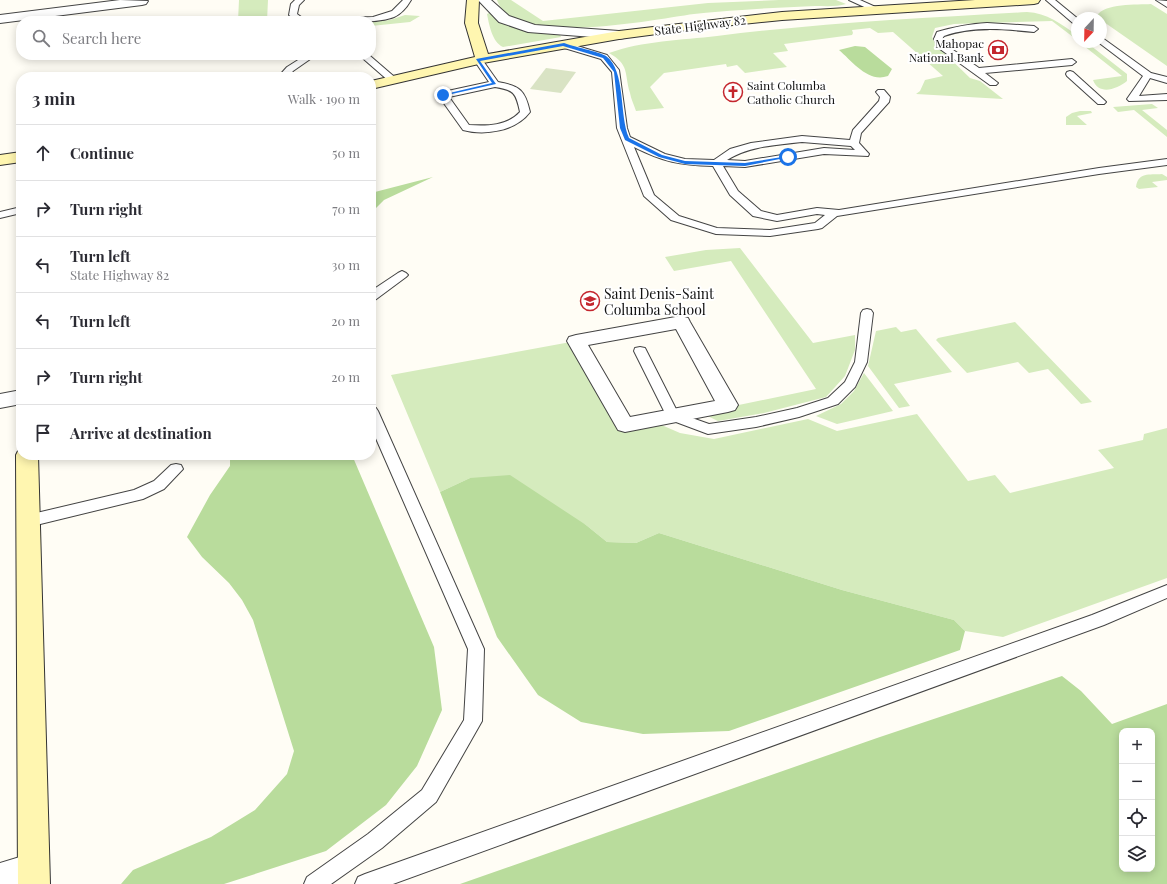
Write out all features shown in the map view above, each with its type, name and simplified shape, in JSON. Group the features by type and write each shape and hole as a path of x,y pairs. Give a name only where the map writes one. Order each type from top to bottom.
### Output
{"main road":[{"path":"473,0 470,12 473,33 480,60"},
{"name":"State Highway 82","path":"376,84 480,60 619,35 782,16 1034,0"},
{"path":"0,160 16,158"},
{"path":"27,460 33,876"}],"street":[{"path":"484,0 504,19 533,29 619,35"},
{"path":"24,16 142,1"},
{"path":"0,19 16,17"},
{"path":"681,322 728,405 673,416 625,425 576,341 681,322"},
{"path":"0,401 16,398"},
{"path":"0,879 33,876"}],"lane":[{"path":"294,16 292,15 295,4 300,0"},
{"path":"376,19 391,16 402,8 407,0"},
{"path":"853,0 876,9"},
{"path":"1050,0 1071,17"},
{"path":"1160,0 1167,5"},
{"path":"993,83 943,47 938,39 940,34 955,28 975,26 999,25 1034,29"},
{"path":"1107,44 1148,75 1167,80"},
{"path":"564,45 604,57 616,72 622,128 649,196 675,218 716,231 770,233 818,226 834,214"},
{"path":"287,72 304,60"},
{"path":"369,60 393,80"},
{"path":"480,60 495,84 514,88 522,97 526,112 520,119 508,125 484,129 466,128 443,95 495,84"},
{"path":"977,71 1072,62"},
{"path":"1070,74 1101,102"},
{"path":"1148,75 1132,99 1167,97"},
{"path":"854,143 856,132 884,102 885,97 881,92"},
{"path":"627,139 661,156 685,162 745,164 824,150 864,154 854,143 802,139 751,146 734,151 716,163"},
{"path":"716,163 734,192 757,214 777,218 818,211 834,214 1092,172 1167,162"},
{"path":"0,215 16,211"},
{"path":"376,293 402,275"},
{"path":"640,351 673,416 708,429 756,422 799,412 832,401 850,384 861,362 867,313"},
{"path":"314,884 376,841 430,796 473,721 476,649 376,422"},
{"path":"28,521 138,495 159,485 176,469"},
{"path":"365,884 1098,620 1167,591"}],"green space":[{"path":"239,0 268,0 267,16 238,16"},
{"path":"497,0 511,0 543,21 708,3 779,0 836,0 846,4 835,6 788,7 694,14 619,25 556,27 529,24 508,15"},
{"path":"1151,4 1167,14 1167,66 1107,24 1107,12 1101,12 1113,7"},
{"path":"1027,12 1041,14 1054,20 1071,31 1071,35 1052,21 954,24 935,28 932,37 936,45 970,78 980,81 1003,99 916,94 920,91 925,80 943,76 893,32 878,33 870,28 852,30 852,35 784,44 788,51 773,53 787,67 745,73 737,65 727,67 726,64 664,73 650,87 664,108 636,111 631,98 625,70 616,57 609,53 635,46 662,42 872,21"},
{"path":"489,13 507,25 522,30 560,35 561,37 503,47 499,45 494,37 487,14"},
{"path":"405,15 420,16 410,22 376,25 376,21 390,20"},
{"path":"855,46 865,47 892,69 888,76 874,77 867,74 839,50"},
{"path":"1087,48 1094,48 1127,74 1127,81 1118,86 1108,90 1099,88 1093,80 1122,76"},
{"path":"546,68 576,72 561,93 530,89"},
{"path":"1152,104 1158,108 1142,110 1167,130 1167,137 1134,110 1118,112 1113,107"},
{"path":"1091,111 1092,113 1077,116 1087,125 1066,125 1066,117 1072,113"},
{"path":"1162,174 1167,177 1167,180 1152,182 1158,187 1139,189 1136,187 1139,179 1145,175"},
{"path":"433,177 384,200 376,208 376,192"},
{"path":"740,248 813,343 855,335 855,350 845,376 826,397 764,413 718,421 697,411 729,407 816,389 731,261 674,271 665,257 706,250"},
{"path":"1015,322 1092,402 1081,404 1048,369 1029,373 1018,362 967,373 936,340 938,338"},
{"path":"896,327 901,332 916,329 952,372 894,384 910,406 899,408 868,366 876,331"},
{"path":"576,341 625,425 650,420 680,433 714,439 808,419 837,431 917,414 968,481 995,475 1010,493 1114,468 1098,450 1143,440 1144,434 1167,428 1167,578 1003,637 965,631 954,620 842,590 659,533 636,543 607,542 586,525 470,478 440,492 391,375"},
{"path":"864,373 893,411 837,424 816,416 841,404 854,391"},
{"path":"230,460 354,460 434,647 442,710 417,766 386,805 326,851 224,884 121,884 133,870 211,837 255,810 287,774 294,751 253,620 242,600 229,583 202,557 187,537 210,495 230,466"},
{"path":"510,475 586,525 607,542 636,543 659,533 842,590 954,620 965,631 960,650 729,731 643,734 581,722 538,695 497,637 440,492 470,478"},
{"path":"1062,676 1081,691 1112,724 1167,704 1167,884 460,884 877,738"}],"place":[{"name":"Mahopac National Bank","path":"998,50"},
{"name":"Saint Columba Catholic Church","path":"733,92"},
{"name":"Saint Denis-Saint Columba School","path":"590,301"}],"route":[{"path":"443,95 495,84 478,60 564,45 604,57 616,72 622,128 627,139 661,156 685,162 745,164 788,157"}]}
